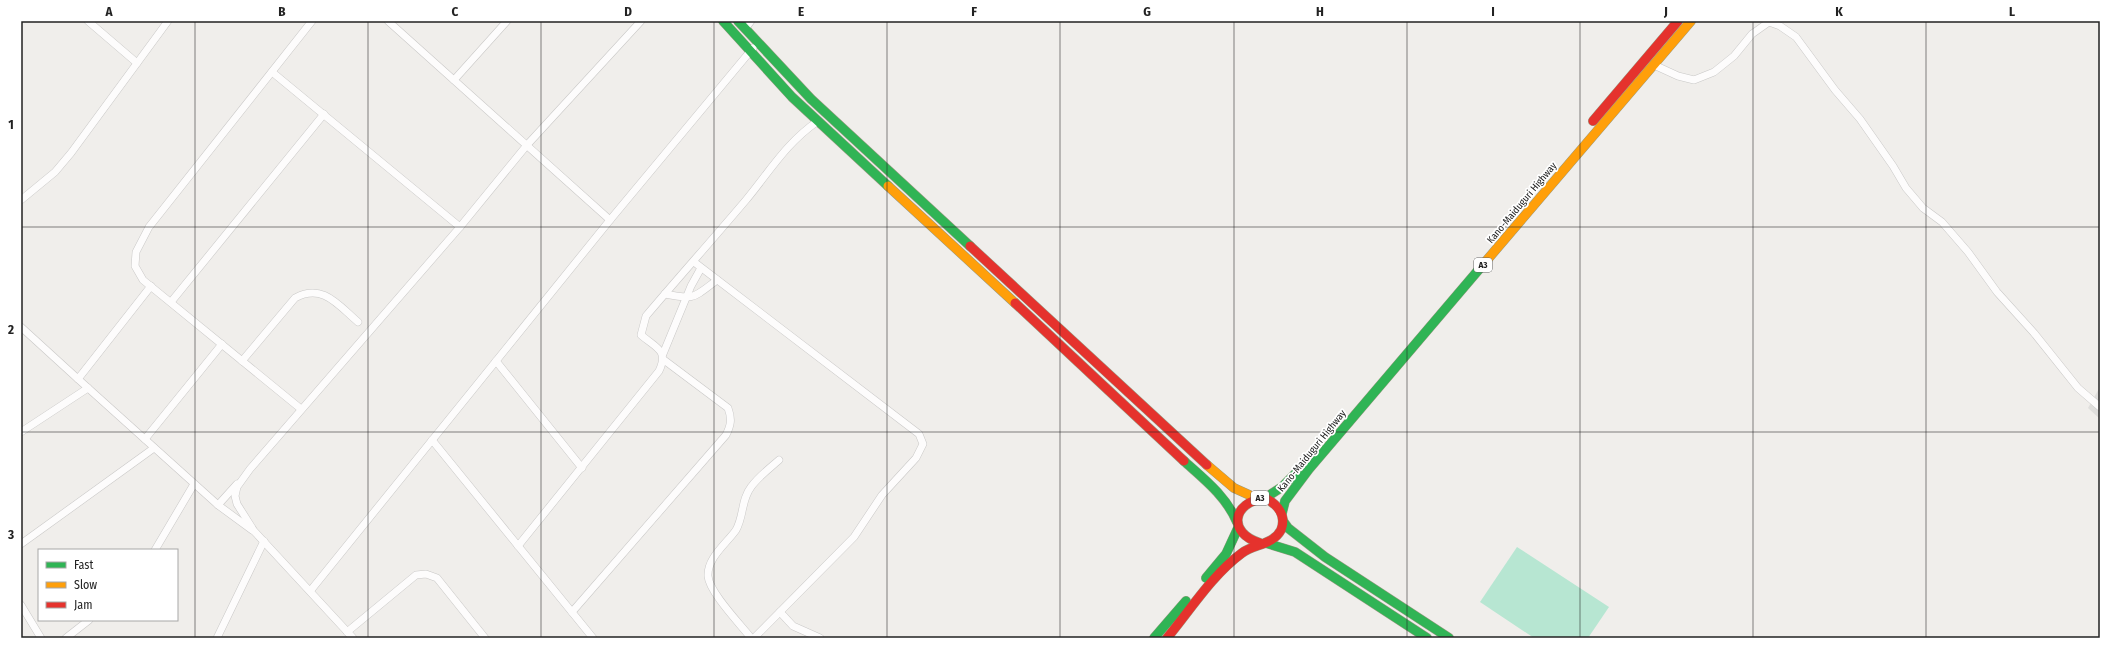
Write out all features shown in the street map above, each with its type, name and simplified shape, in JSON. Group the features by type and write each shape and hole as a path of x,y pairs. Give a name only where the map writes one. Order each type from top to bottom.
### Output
{"main road":[{"path":"723,21 750,52 818,121 1216,490 1231,508 1238,525 1247,539 1295,552 1427,638"},
{"path":"738,21 827,114 1219,476 1238,490 1260,498"},
{"name":"Kano-Maiduguri Highway","path":"1260,498 1274,494 1292,479 1678,21"},
{"name":"Kano-Maiduguri Highway","path":"1283,517 1285,501 1309,470 1691,21"},
{"name":"A3","path":"1154,638 1226,554 1238,525 1240,509 1249,500 1260,498 1272,501 1283,517 1276,537 1242,553 1234,560 1167,638"},
{"path":"1283,517 1292,532 1325,557 1449,638"}],"street":[{"path":"88,21 136,63"},
{"path":"21,200 55,172 168,21"},
{"path":"301,409 143,280 135,266 136,252 149,227 312,21"},
{"path":"388,21 610,220"},
{"path":"454,80 506,21"},
{"path":"218,505 460,226 527,146 641,21"},
{"path":"744,29 751,21"},
{"path":"1654,65 1678,76 1694,80 1714,72 1734,56 1752,34 1769,22 1780,26 1796,37 1835,90 1860,119 1893,166 1906,188 1924,208 1942,222 1968,252 1997,292 2078,388 2100,407"},
{"path":"310,590 610,220 758,43"},
{"path":"272,72 460,226"},
{"path":"171,302 324,114"},
{"path":"572,612 726,435 731,425 731,417 728,408 664,357 641,335 646,316 765,178 784,150 804,131 818,121"},
{"path":"694,262 919,434 923,444 916,458 882,495 854,537 753,638 719,598 708,577 709,568 726,540 735,530 743,501 750,487 779,460"},
{"path":"518,546 652,381 664,357 686,298 701,268"},
{"path":"665,294 686,298 696,296 716,280"},
{"path":"78,379 151,286"},
{"path":"242,361 295,298 304,293 326,295 358,322"},
{"path":"21,327 194,484 218,505 254,531 310,590 352,638"},
{"path":"145,439 222,344"},
{"path":"496,361 582,468"},
{"path":"21,432 88,388"},
{"path":"432,440 593,638"},
{"path":"21,544 154,448"},
{"path":"243,478 237,487 235,496 237,504 254,531"},
{"path":"156,549 194,484"},
{"path":"217,638 264,541"},
{"path":"348,632 416,575 426,574 437,578 485,638"},
{"path":"21,605 41,638"},
{"path":"780,612 793,626 820,638"},
{"path":"66,638 88,621"}],"shaded area":[{"path":"2100,387 2100,419 2088,408"}],"green space":[{"path":"1517,547 1609,607 1588,638 1534,638 1480,602"}],"traffic: fast":[{"path":"723,21 792,97 888,186"},
{"path":"738,21 811,99 970,246"},
{"path":"1282,513 1285,501 1309,469 1481,267"},
{"path":"1184,461 1207,481 1221,496 1237,522"},
{"path":"1265,498 1282,487 1297,472"},
{"path":"1283,521 1288,528 1325,557 1449,638"},
{"path":"1206,578 1226,554 1238,528"},
{"path":"1266,543 1295,552 1427,638"},
{"path":"1154,638 1186,601"}],"traffic: slow":[{"path":"1481,267 1691,21"},
{"path":"888,186 1015,303"},
{"path":"1207,465 1234,488 1256,498"}],"traffic: jam":[{"path":"1593,121 1678,21"},
{"path":"970,246 1207,465"},
{"path":"1015,303 1184,461"},
{"path":"1167,638 1221,571 1242,553 1273,539 1278,535 1283,525 1282,515 1277,507 1265,498 1246,505 1240,511 1238,518 1238,525 1242,532 1249,538 1260,543"}]}
